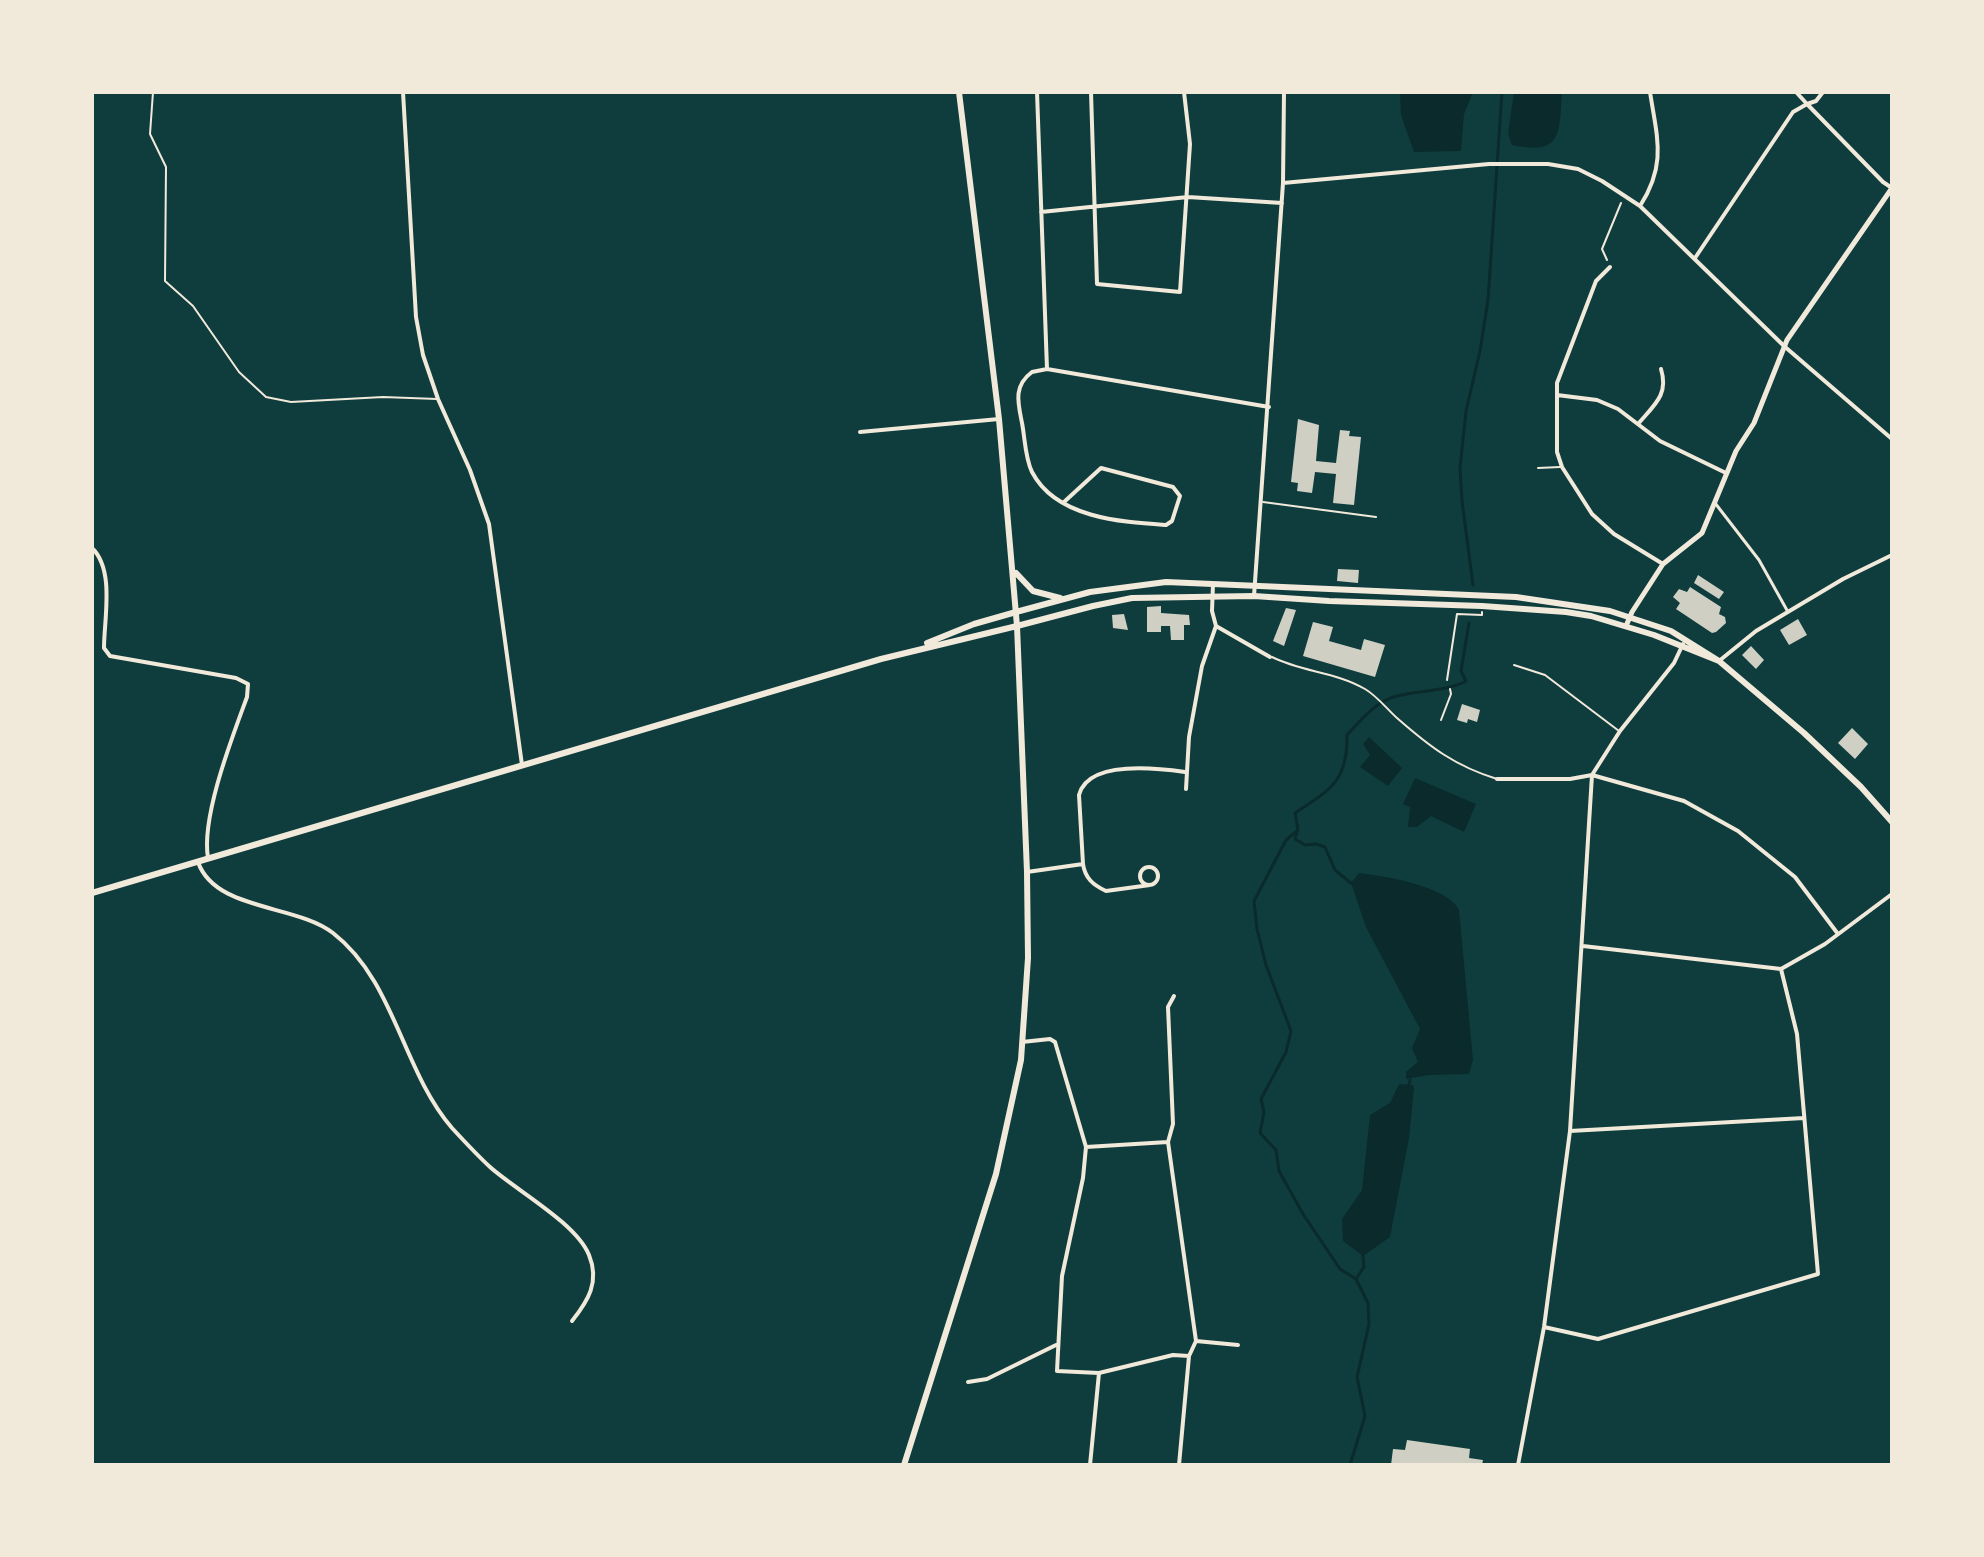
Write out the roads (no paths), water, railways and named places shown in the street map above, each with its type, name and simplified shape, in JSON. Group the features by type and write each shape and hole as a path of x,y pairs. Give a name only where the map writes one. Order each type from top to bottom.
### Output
{"main road":[{"path":"904,1465 996,1174 1012,1108 1022,1042 1028,958 1014,570 959,92"},
{"path":"1014,570 1033,591 1063,598"},
{"path":"905,652 974,624 1063,598 1132,584 1166,582 1516,597 1591,607 1630,616 1685,638 1719,661 1804,733 1861,787 1892,822"},
{"path":"92,893 905,652 1132,598 1254,596 1566,612 1626,626 1719,661"}],"street":[{"path":"403,92 416,317 423,355 438,399 470,470 489,524 522,765"},
{"path":"1037,92 1047,369"},
{"path":"1091,92 1097,284 1180,292 1190,144 1184,92"},
{"path":"1254,596 1282,203 1284,92"},
{"path":"1640,206 1652,187 1658,165 1650,92"},
{"path":"1626,626 1663,564 1702,533 1736,451 1754,423 1784,346 1892,188 1796,92"},
{"path":"1695,258 1793,112 1816,101 1823,92"},
{"path":"1283,183 1489,164 1548,164 1578,169 1640,206 1784,346 1892,439"},
{"path":"1041,212 1188,197 1282,203"},
{"path":"1610,267 1596,281 1557,383 1557,452 1562,467 1592,514 1614,534 1663,564"},
{"path":"1064,502 1101,468 1173,487 1180,496 1172,521 1166,525 1107,520 1084,514 1064,502 1039,481 1031,469 1018,388 1032,372 1047,369 1269,407"},
{"path":"1638,424 1660,398 1665,382 1661,369"},
{"path":"1557,395 1597,400 1618,409 1660,441 1726,473"},
{"path":"860,432 999,419"},
{"path":"1714,501 1759,560 1788,612"},
{"path":"92,548 101,562 106,581 104,648 110,656 236,678 248,684 247,697 213,805 207,841 208,858"},
{"path":"1719,661 1756,631 1843,579 1892,555"},
{"path":"1186,789 1185,772 1202,666 1216,626 1212,611 1213,584"},
{"path":"1216,626 1270,657"},
{"path":"1518,1465 1544,1327 1570,1131 1592,775 1620,731 1674,663 1685,638"},
{"path":"1150,885 1144,884 1139,876 1144,868 1150,867 1157,872 1158,878 1150,885 1106,891 1084,875 1081,785 1087,779 1124,768 1185,772"},
{"path":"1497,779 1570,779 1592,775 1684,801 1738,831 1795,877 1838,934"},
{"path":"198,862 203,875 230,894 303,916 333,933 369,974 389,1010 415,1071 451,1126 490,1167 572,1232 588,1253 593,1277 591,1296 572,1321"},
{"path":"1027,872 1083,864"},
{"path":"1583,946 1781,969 1838,934 1892,894"},
{"path":"1544,1327 1598,1339 1818,1274 1797,1034 1781,969"},
{"path":"1174,996 1168,1007 1173,1124 1168,1142 1196,1341 1189,1356 1179,1465"},
{"path":"1022,1042 1050,1039 1055,1042 1086,1147 1083,1178 1062,1276 1057,1371 1099,1373 1173,1355 1189,1356"},
{"path":"1570,1131 1804,1118"},
{"path":"1086,1147 1168,1142"},
{"path":"1196,1341 1238,1345"},
{"path":"968,1382 987,1379 1056,1345"},
{"path":"1090,1465 1099,1373"}],"lane":[{"path":"153,92 150,134 166,167 165,281 198,313 239,372 266,397 291,402 383,397 438,399"},
{"path":"1538,468 1562,467"},
{"path":"1261,502 1376,517"},
{"path":"1270,657 1290,666 1338,677 1367,690 1424,742 1458,765 1497,779"},
{"path":"1514,665 1545,675 1620,731"}],"water":[{"path":"1400,92 1473,92 1464,114 1461,151 1414,152 1401,115"},
{"path":"1514,92 1562,92 1558,130 1549,144 1529,148 1512,145 1508,134"},
{"path":"1369,737 1402,768 1388,786 1360,767 1370,755 1363,744"},
{"path":"1415,778 1476,804 1464,832 1431,816 1417,827 1408,827 1410,807 1403,804"},
{"path":"1359,873 1429,889 1453,902 1459,910 1473,1060 1469,1074 1406,1079 1406,1072 1418,1062 1412,1048 1420,1029 1366,927 1351,883"},
{"path":"1399,1084 1413,1085 1414,1088 1409,1138 1390,1237 1363,1256 1343,1241 1342,1219 1362,1190 1370,1115 1390,1103"}],"waterway":[{"path":"1473,585 1460,468 1466,411 1488,300 1502,92"},
{"path":"1350,1465 1365,1416 1357,1377 1369,1324 1368,1303 1356,1279 1340,1269 1303,1214 1279,1171 1276,1150 1260,1133 1264,1112 1261,1099 1286,1052 1291,1031 1266,965 1254,901 1286,840 1298,830 1295,813 1334,783 1344,763 1347,735 1363,717 1389,698 1450,687 1466,681 1461,671 1469,623"},
{"path":"1297,832 1295,839 1305,845 1325,847 1335,870 1351,883"},
{"path":"1409,1084 1410,1080"},
{"path":"1356,1279 1364,1267 1363,1256"}]}
